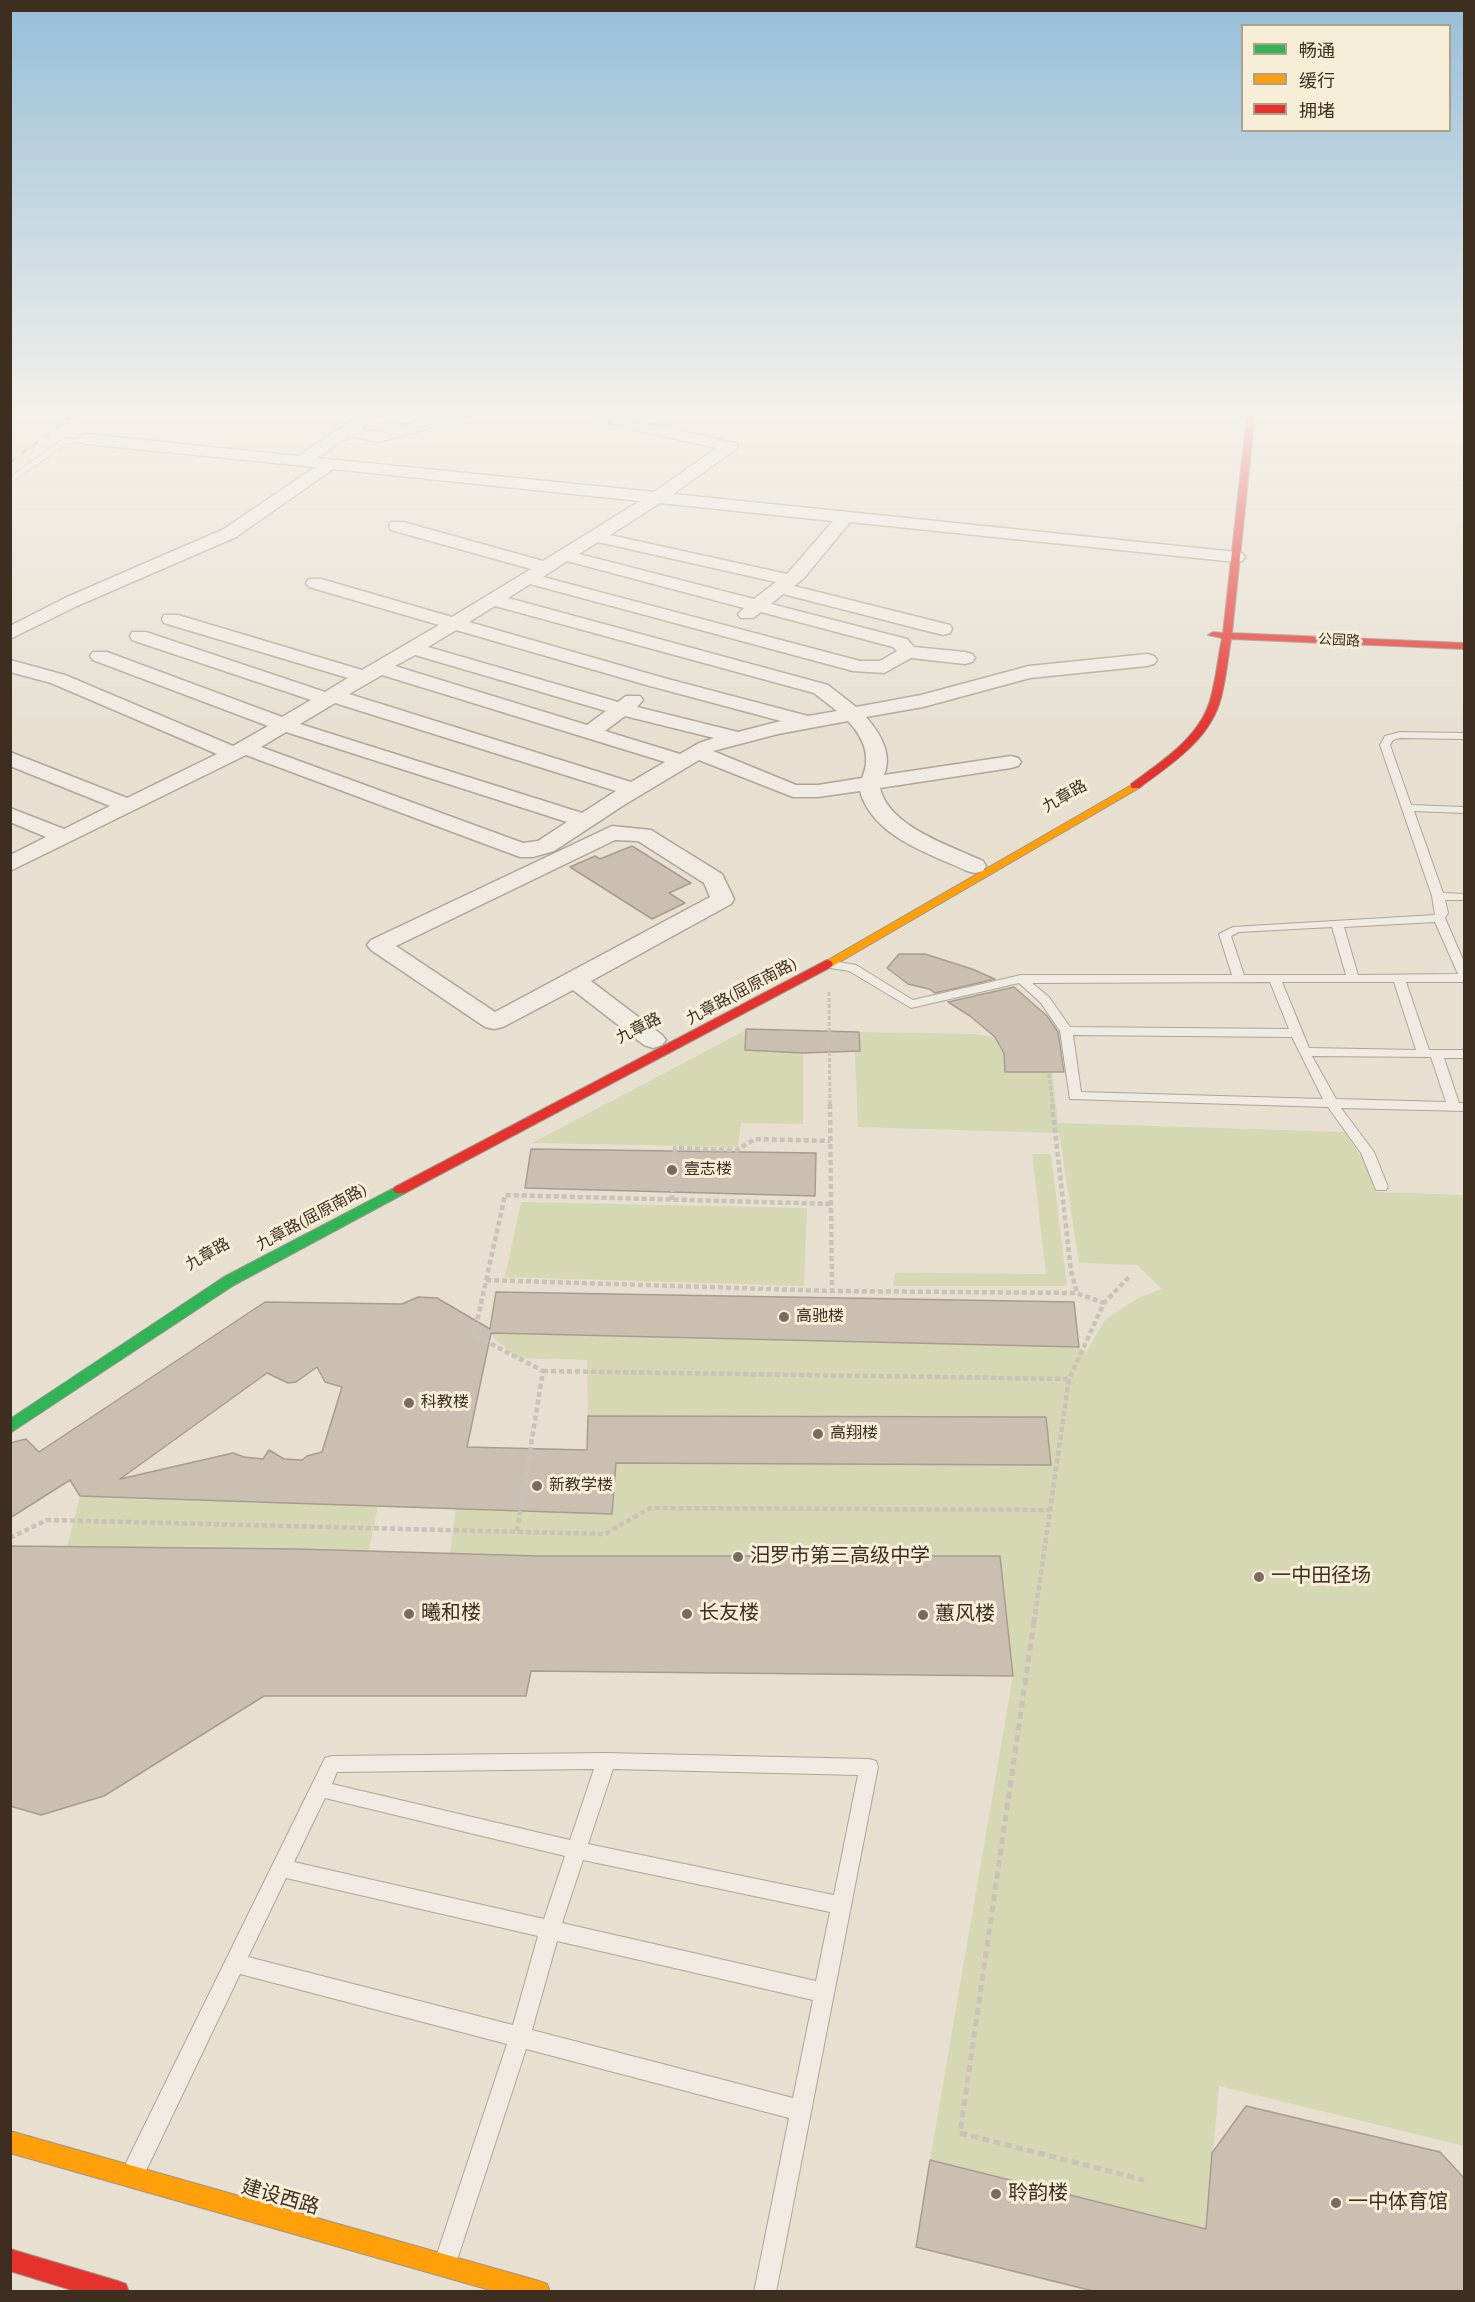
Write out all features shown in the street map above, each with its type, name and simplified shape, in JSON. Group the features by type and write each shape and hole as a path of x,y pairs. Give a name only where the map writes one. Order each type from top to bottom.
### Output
{"street":[{"path":"10,634 71,602 230,533 247,521"},
{"path":"10,864 239,751 493,600 616,521"},
{"path":"591,732 785,584 841,521"},
{"path":"897,521 1230,557"},
{"path":"1229,521 1230,557"},
{"path":"1209,658 1220,635 1235,521"},
{"path":"397,526 544,567"},
{"path":"592,536 785,584 943,629"},
{"path":"563,555 900,643 908,652"},
{"path":"528,578 860,667 884,667 908,652 965,658"},
{"path":"315,583 657,682 807,722"},
{"path":"493,600 821,689 854,713 873,745 878,757 875,776 870,783 870,793 880,809 903,832 975,866"},
{"path":"79,668 171,619 200,609"},
{"path":"171,619 690,757 794,791 818,791 1011,762"},
{"name":"公园路","path":"1220,635 1464,646"},
{"name":"九章路(屈原南路)","path":"10,1427 229,1281 828,964 1142,782 1178,754 1204,726 1216,699 1220,635"},
{"path":"139,636 330,698 633,790"},
{"path":"413,648 622,708 738,738"},
{"path":"79,668 239,751 520,850 532,850 546,846 633,790 706,747 807,722 923,701 1029,672 1147,660"},
{"path":"10,666 79,668 284,725 585,821"},
{"name":"九章路","path":"648,1043 815,956 1128,778 1162,753 1186,725"},
{"path":"10,758 128,806"},
{"path":"10,814 64,837"},
{"path":"612,833 643,835 714,879 723,899 575,980 494,1022 379,945 612,833"},
{"path":"575,980 648,1043"},
{"name":"建设西路","path":"10,2142 538,2292"},
{"path":"10,2260 118,2292"}],"lane":[{"path":"1239,979 1225,934 1237,929 1438,918 1442,913 1438,896 1386,745 1389,738 1400,735 1464,736"},
{"path":"1408,808 1464,810"},
{"path":"1438,896 1464,897"},
{"path":"828,964 852,968 910,1004 1021,979 1399,979 1464,976 1438,918"},
{"path":"1338,924 1353,979"},
{"path":"1021,979 1045,1000 1066,1031 1075,1095 1459,1107"},
{"path":"1275,979 1304,1052 1332,1104 1367,1152 1381,1187"},
{"path":"1399,979 1430,1054 1459,1107"},
{"path":"1066,1031 1296,1033"},
{"path":"1304,1052 1464,1054"},
{"path":"444,2265 520,2037 550,1930 606,1761"},
{"path":"131,2176 332,1764 606,1761 869,1767 765,2292"},
{"path":"320,1789 577,1850 843,1906"},
{"path":"281,1868 825,1993"},
{"path":"235,1963 800,2110"}],"path":[{"path":"828,964 832,1291"},
{"path":"1048,1072 1071,1270 1077,1293"},
{"path":"672,1200 675,1148 738,1150 754,1138 831,1141"},
{"path":"832,1204 505,1195 474,1335 543,1371 1069,1379"},
{"path":"1130,1276 1104,1303 1069,1379 960,2133 1144,2180"},
{"path":"486,1280 832,1291 1077,1293 1104,1303"},
{"path":"517,1532 543,1371"},
{"path":"10,1538 47,1520 605,1533 650,1508 1050,1510"}],"green space":[{"path":"748,1029 803,1053 803,1124 741,1123 738,1147 532,1143"},
{"name":"一中田径场","path":"854,1032 974,1034 995,1037 1004,1053 1005,1072 1052,1072 1058,1123 1345,1132 1364,1162 1376,1192 1464,1195 1464,2146 1219,2086 1206,2229 930,2160 1013,1676 1000,1556 539,1556 450,1553 456,1508 612,1514 616,1463 1051,1465 1046,1418 588,1416 587,1360 517,1358 489,1333 1079,1347 1086,1352 1105,1320 1140,1297 1162,1289 1137,1265 1079,1263 1059,1133 858,1127"},
{"path":"1032,1154 1051,1154 1067,1286 893,1286 895,1273 1046,1274"},
{"path":"521,1202 807,1208 804,1286 505,1277"},
{"path":"80,1496 378,1505 369,1551 67,1546"}],"building":[{"path":"632,846 691,883 669,893 685,903 652,919 570,867 595,856 600,859"},
{"path":"899,954 925,954 995,979 935,993 929,989 908,984 887,968"},
{"path":"1014,987 1047,1016 1058,1032 1064,1072 1005,1072 1004,1053 995,1037 970,1016 948,1002"},
{"path":"746,1029 859,1032 860,1051 803,1053 745,1050"},
{"name":"壹志楼","path":"531,1149 816,1153 815,1196 525,1188"},
{"path":"496,1292 1074,1302 1079,1347 491,1333 467,1447 587,1450 588,1416 1046,1417 1051,1465 616,1463 612,1514 80,1496 70,1480 10,1518 10,1443 26,1439 39,1452 265,1302 402,1304 418,1297 437,1298 490,1329","holes":["317,1367 325,1382 342,1387 322,1452 307,1456 302,1460 284,1459 269,1450 263,1459 233,1453 120,1479 267,1373 288,1383 296,1382"]},
{"path":"10,1546 297,1549 539,1556 1000,1556 1013,1676 531,1671 526,1696 264,1696 104,1796 41,1815 10,1806"},
{"name":"一中体育馆","path":"1246,2106 1440,2152 1464,2178 1464,2292 1097,2292 916,2247 930,2160 1206,2229 1212,2153"}],"traffic: fast":[{"path":"10,1427 229,1281 400,1190"}],"traffic: slow":[{"path":"827,964 1135,786"},
{"path":"10,2142 539,2292"}],"traffic: jam":[{"path":"1135,786 1178,754 1204,726 1216,699 1227,635 1239,521"},
{"path":"1213,635 1464,646"},
{"path":"400,1190 827,964"},
{"path":"10,2260 118,2292"}],"place":[{"name":"壹志楼","path":"672,1170"},
{"name":"高驰楼","path":"784,1317"},
{"name":"科教楼","path":"409,1403"},
{"name":"高翔楼","path":"818,1434"},
{"name":"新教学楼","path":"537,1486"},
{"name":"汨罗市第三高级中学","path":"738,1557"},
{"name":"一中田径场","path":"1259,1577"},
{"name":"曦和楼","path":"409,1614"},
{"name":"长友楼","path":"687,1614"},
{"name":"蕙风楼","path":"923,1615"},
{"name":"聆韵楼","path":"996,2194"},
{"name":"一中体育馆","path":"1336,2203"}]}
